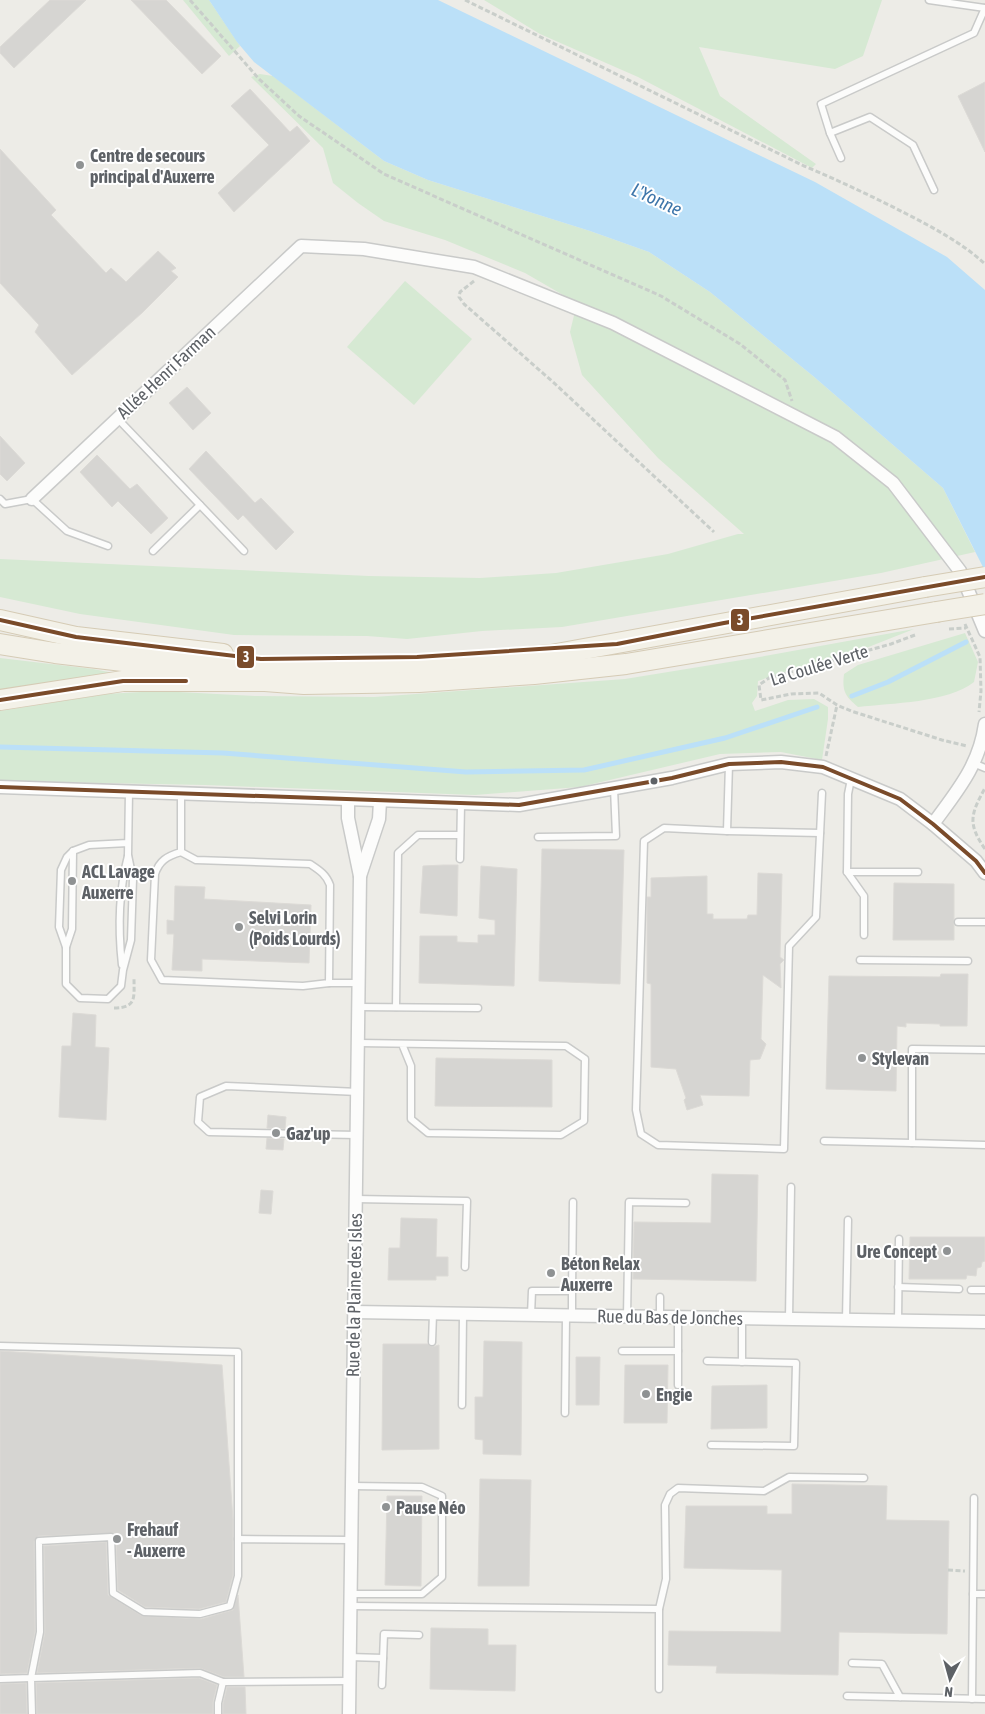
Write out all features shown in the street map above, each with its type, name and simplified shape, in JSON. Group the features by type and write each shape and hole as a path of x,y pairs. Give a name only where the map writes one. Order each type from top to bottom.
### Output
{"main road":[{"path":"0,644 55,654 143,662 284,669 418,667 551,656 985,577"},
{"path":"0,700 124,681 265,681 304,684 419,682 534,674 636,663 985,604"},
{"path":"0,620 76,636 261,659 417,657 617,644"},
{"path":"143,662 265,681"}],"street":[{"name":"Allée Henri Farman","path":"32,499 301,246 364,249 474,268 485,272"},
{"path":"485,272 613,323 835,437 893,484 960,571 985,631"},
{"path":"933,824 965,781 982,741 985,724"},
{"path":"0,787 519,805 672,778 729,764 781,762 823,767 900,799 976,861 985,873"},
{"name":"Rue de la Plaine des Isles","path":"348,800 348,818 360,876 348,1714"},
{"name":"Rue de la Plaine des Isles","path":"360,876 379,818 380,801"},
{"name":"Rue du Bas de Jonches","path":"354,1312 985,1322"}],"lane":[{"path":"841,158 830,134 821,104 974,33 985,8 929,0"},
{"path":"830,134 870,117 914,145 934,190"},
{"path":"117,418 244,551"},
{"path":"0,499 6,504 32,499 67,531 108,546"},
{"path":"153,551 200,505"},
{"path":"973,763 985,768"},
{"path":"727,831 729,764"},
{"path":"851,779 848,794 847,872 864,896 864,935"},
{"path":"538,837 616,836 614,788"},
{"path":"73,851 72,929 66,947 66,984 80,998 108,999 121,986 131,940 133,879 128,855 129,792"},
{"path":"820,833 664,828 644,841 636,1110 642,1134 658,1145 784,1149 789,946 816,917 822,793"},
{"path":"181,794 181,852"},
{"path":"460,858 461,804"},
{"path":"396,1008 398,853 418,835 460,835"},
{"path":"66,947 59,927 61,870 66,857 73,851 89,845 128,843"},
{"path":"329,983 330,884 327,877 319,869 310,864 196,860 181,852 171,855 158,864 155,874 151,960 162,980 303,986 329,983 359,983"},
{"path":"123,970 120,945 122,877 128,855"},
{"path":"847,872 918,872"},
{"path":"958,922 985,922"},
{"path":"860,960 968,961"},
{"path":"359,1007 478,1008"},
{"path":"359,1044 402,1044 566,1046 586,1059 584,1121 561,1135 428,1133 411,1118 412,1066 402,1044"},
{"path":"912,1143 912,1049 985,1050"},
{"path":"357,1135 209,1132 198,1122 200,1097 226,1086 358,1092"},
{"path":"824,1142 985,1145"},
{"path":"789,1319 791,1186"},
{"path":"356,1199 467,1201 465,1267"},
{"path":"565,1414 569,1316 572,1291 573,1202"},
{"path":"627,1317 629,1202 686,1203"},
{"path":"846,1320 848,1220"},
{"path":"898,1321 899,1239"},
{"path":"898,1287 959,1289"},
{"path":"971,1290 985,1290"},
{"path":"531,1315 532,1291 572,1291"},
{"path":"660,1298 660,1317"},
{"path":"432,1342 433,1314"},
{"path":"462,1405 463,1314"},
{"path":"678,1317 678,1385"},
{"path":"742,1318 742,1362"},
{"path":"0,1346 238,1352 238,1576 230,1606 200,1614 144,1612 113,1593 111,1538 39,1541 40,1632 31,1678 32,1714"},
{"path":"622,1351 678,1351"},
{"path":"707,1361 796,1363 794,1446 711,1445"},
{"path":"658,1689 659,1609 666,1579 665,1505 670,1494 678,1488 764,1491 789,1477 864,1478"},
{"path":"350,1600 422,1594 442,1577 442,1496 422,1487 352,1486"},
{"path":"972,1699 974,1498"},
{"path":"238,1539 351,1540"},
{"path":"973,1594 985,1594"},
{"path":"350,1600 659,1609"},
{"path":"382,1685 384,1634 419,1635"},
{"path":"349,1657 383,1658"},
{"path":"852,1663 882,1664 900,1697"},
{"path":"0,1679 200,1673 223,1682 349,1681"},
{"path":"218,1714 218,1703 223,1682"},
{"path":"847,1696 985,1699"}],"path":[{"path":"464,0 933,227 974,254 985,264"},
{"path":"485,272 460,292 459,297 464,304 553,382 714,532"},
{"name":"La Coulée Verte","path":"921,632 892,644 769,678 759,685 762,700 791,694 819,692 837,705 851,711 942,740 969,746"},
{"path":"823,767 837,705"},
{"path":"985,788 975,807 972,823 985,849"},
{"path":"948,1570 973,1571"}],"green space":[{"path":"183,0 209,0 240,46 229,56"},
{"path":"484,0 882,0 863,56 835,69 699,47 720,96 816,164 812,168 638,77 540,34"},
{"path":"260,74 273,76 384,161 428,180 590,231 649,252 710,292 813,376 943,488 975,552 881,573 562,627 482,631 407,639 367,636 234,635 80,614 0,597 0,559 369,576 480,578 556,573 668,554 738,534 744,534 658,458 582,375 570,332 577,303 525,273 445,240 384,221 358,203 333,183 323,148 251,77"},
{"path":"405,281 472,339 414,405 347,347"},
{"path":"914,629 861,650 758,681 757,696 752,703 755,711 788,700 814,699 828,707 822,760 781,752 720,754 580,787 475,795 205,785 0,781 0,711 105,694 159,691 255,696 374,697 625,679"},
{"path":"965,633 978,662 974,682 963,689 919,701 858,707 845,693 844,674 858,665"},
{"path":"0,658 93,669 119,674 0,694"}],"water":[{"name":"L'Yonne","path":"209,0 438,0 815,182 947,257 985,290 985,571 943,488 813,376 710,292 649,252 590,231 428,180 384,161 254,62 237,42"}],"building":[{"path":"50,0 86,0 14,68 0,53 0,47"},
{"path":"131,0 166,0 221,56 202,74"},
{"path":"985,82 985,152 958,96"},
{"path":"250,89 290,132 297,126 310,141 234,212 218,193 269,145 231,106"},
{"path":"0,149 56,210 51,215 106,273 111,268 126,282 158,251 176,268 171,271 178,277 143,312 72,375 35,332 39,325 0,283"},
{"path":"187,387 211,413 193,430 169,403"},
{"path":"0,436 25,463 7,481 0,474"},
{"path":"206,451 255,503 261,498 294,532 276,550 243,515 238,520 189,469"},
{"path":"97,455 130,489 137,484 168,518 151,534 118,501 112,507 80,472"},
{"path":"542,849 624,850 620,984 539,981"},
{"path":"458,865 457,916 420,913 423,866"},
{"path":"481,866 517,869 514,986 419,983 420,936 457,936 457,942 478,943 478,935 495,935 495,920 479,918"},
{"path":"758,873 782,874 780,957 784,960 780,964 781,988 763,975 761,1039 766,1044 760,1059 750,1060 749,1096 700,1095 703,1105 687,1110 684,1100 686,1098 676,1069 651,1067 651,984 647,983 647,897 651,897 651,878 707,876 707,914 713,914 713,919 747,919 748,915 757,915"},
{"path":"894,883 954,884 954,940 893,940"},
{"name":"Selvi Lorin (Poids Lourds)","path":"175,886 205,887 204,899 311,905 309,963 202,959 202,971 172,970 174,934 167,934 167,920 174,921"},
{"name":"Stylevan","path":"941,974 968,974 967,1026 906,1023 906,1027 897,1026 896,1091 826,1089 829,976 940,977"},
{"path":"73,1013 96,1015 95,1047 109,1048 106,1120 59,1117 62,1046 71,1046"},
{"path":"436,1058 552,1060 552,1107 435,1106"},
{"path":"268,1115 286,1117 285,1129 267,1128"},
{"path":"267,1138 284,1139 283,1150 266,1149"},
{"path":"712,1174 758,1175 756,1281 633,1279 634,1222 711,1223"},
{"path":"261,1190 273,1191 271,1214 259,1213"},
{"path":"401,1218 437,1219 436,1257 448,1257 448,1276 436,1276 436,1280 388,1280 389,1248 400,1248"},
{"name":"Ure Concept","path":"910,1237 985,1237 985,1261 982,1262 981,1267 977,1268 976,1276 967,1275 966,1279 909,1279"},
{"path":"484,1341 522,1342 521,1455 483,1454 483,1440 475,1439 475,1397 483,1397"},
{"path":"383,1344 428,1344 432,1347 439,1345 439,1449 382,1450"},
{"name":"Frehauf - Auxerre","path":"0,1351 222,1365 233,1520 233,1575 226,1602 199,1609 145,1607 118,1590 116,1537 114,1533 38,1536 34,1541 35,1632 27,1673 0,1674"},
{"path":"576,1357 600,1357 599,1405 576,1405"},
{"name":"Engie","path":"625,1365 668,1365 667,1423 624,1423"},
{"path":"767,1385 767,1428 711,1429 712,1386"},
{"path":"480,1479 531,1480 529,1586 478,1586"},
{"path":"792,1484 887,1486 886,1520 949,1521 947,1634 839,1632 838,1675 716,1673 717,1666 668,1665 669,1631 781,1632 782,1570 684,1568 686,1506 767,1506 767,1514 792,1514"},
{"path":"387,1496 422,1496 421,1586 385,1585"},
{"path":"106,1542 108,1595 142,1616 201,1619 233,1610 238,1595 244,1677 224,1677 200,1668 37,1673 45,1632 44,1546"},
{"path":"431,1628 488,1629 488,1645 516,1645 515,1691 430,1689"},
{"path":"199,1678 217,1685 213,1702 213,1714 37,1714 36,1683"},
{"path":"26,1683 27,1714 0,1714 0,1684"},
{"path":"227,1687 245,1687 246,1714 223,1714"}],"waterway":[{"path":"852,696 888,682 966,642"},
{"path":"0,747 223,753 466,772 584,770 725,738 817,707"}],"transit line":[{"name":"3","path":"0,620 76,637 261,659 417,657 617,644 985,577"},
{"name":"3","path":"0,700 123,681 186,681"},
{"name":"3","path":"0,787 519,805 672,778 729,764 781,762 823,767 900,799 976,861 985,873"}],"place":[{"name":"Centre de secours principal d'Auxerre","path":"80,165"},
{"name":"ACL Lavage Auxerre","path":"72,881"},
{"name":"Selvi Lorin (Poids Lourds)","path":"239,927"},
{"name":"Stylevan","path":"862,1058"},
{"name":"Gaz'up","path":"276,1133"},
{"name":"Ure Concept","path":"947,1251"},
{"name":"Béton Relax Auxerre","path":"551,1273"},
{"name":"Engie","path":"646,1394"},
{"name":"Pause Néo","path":"386,1507"},
{"name":"Frehauf - Auxerre","path":"117,1539"}]}
